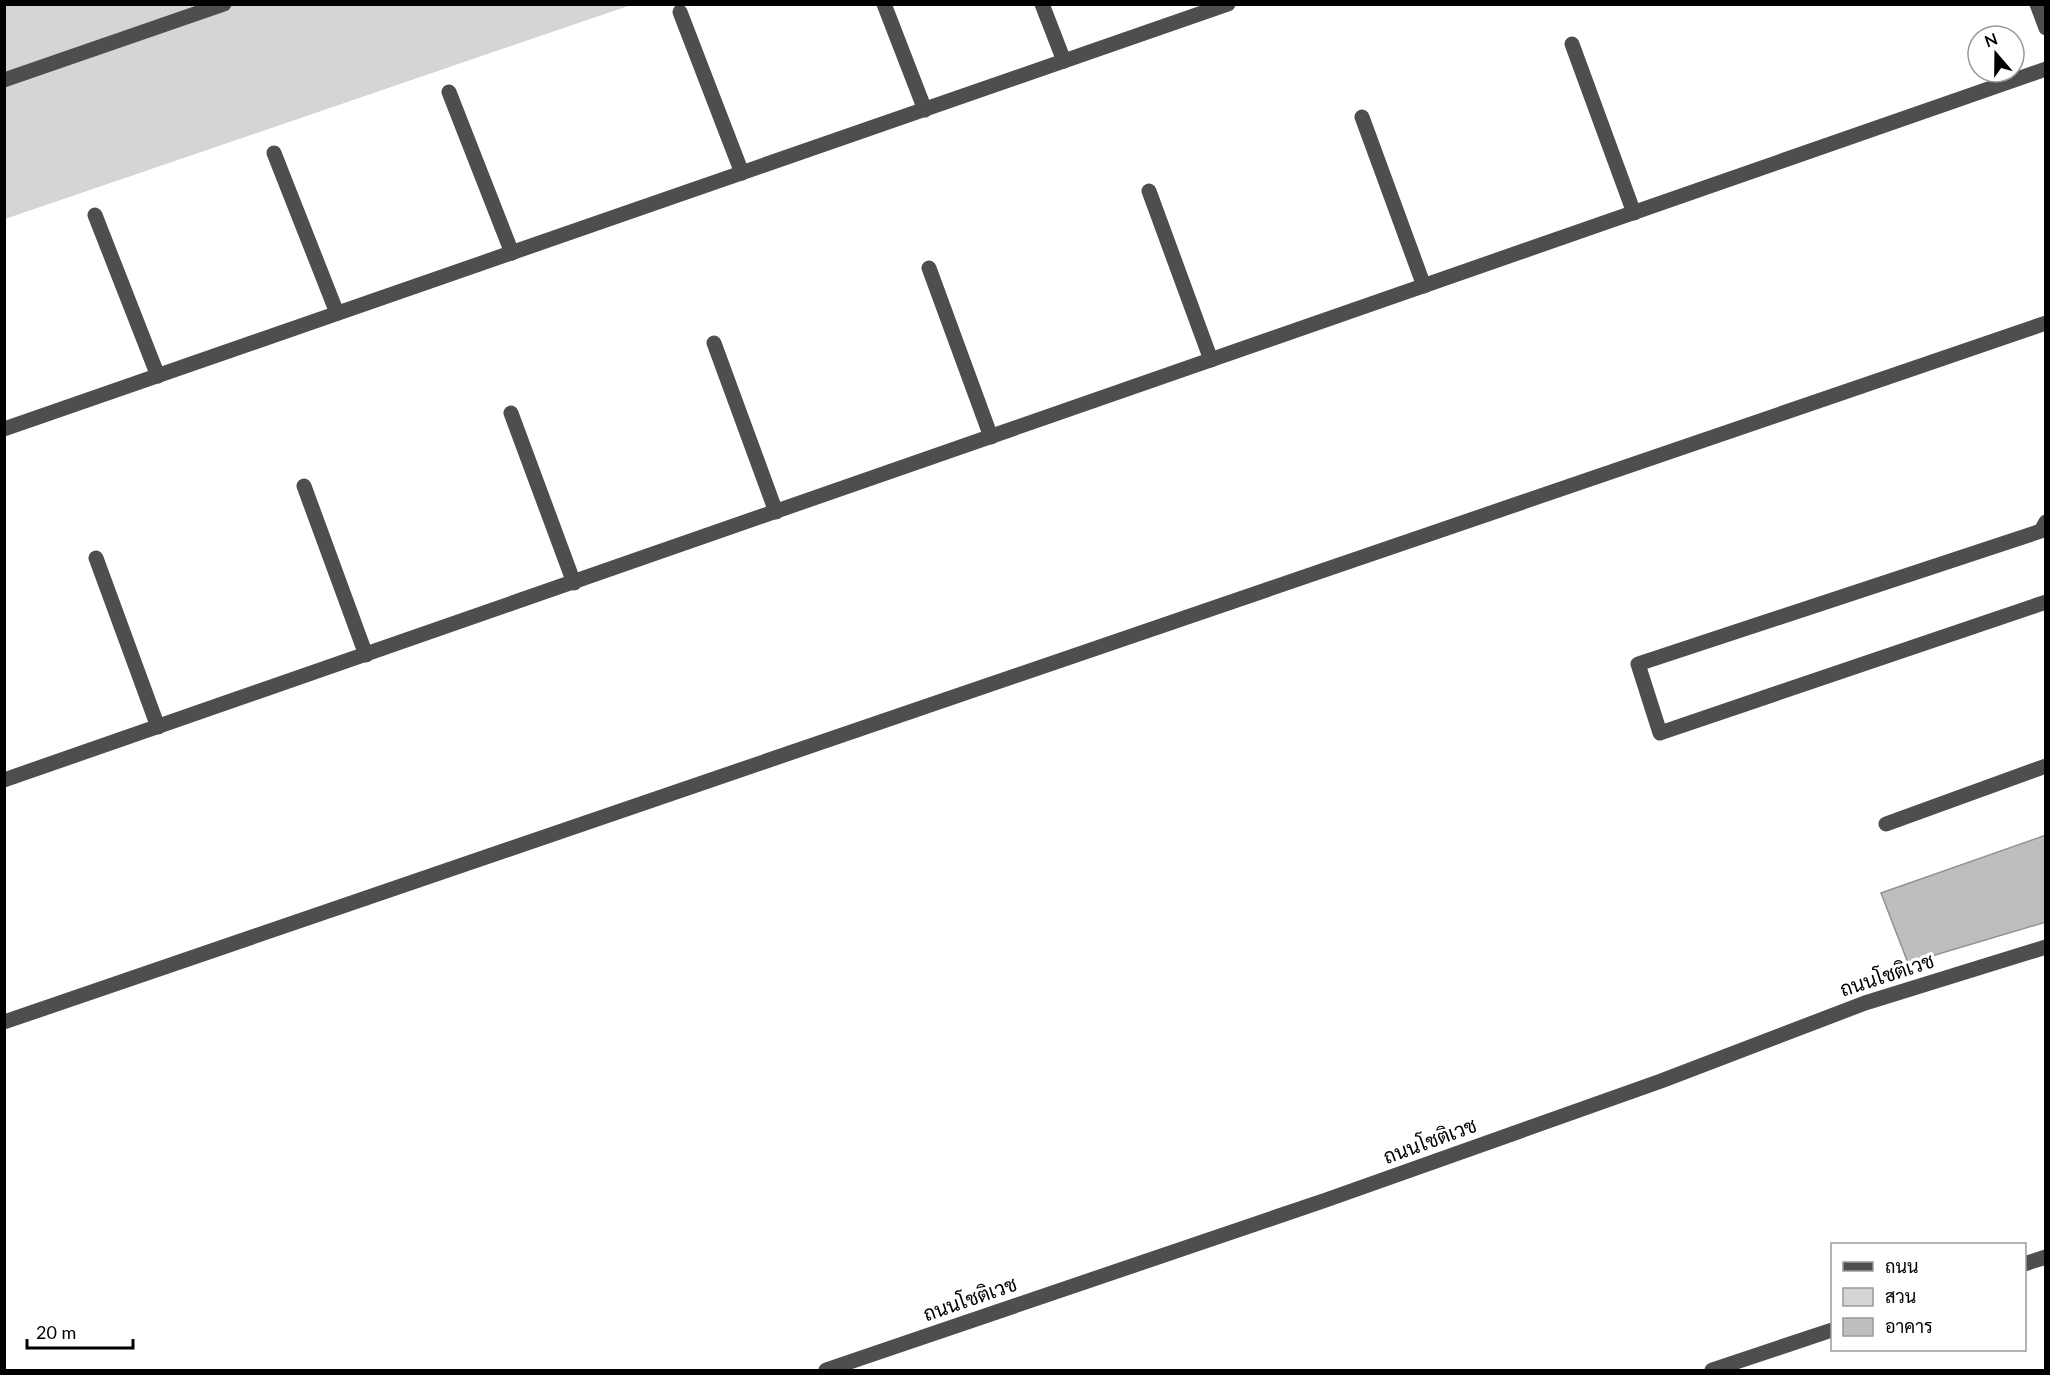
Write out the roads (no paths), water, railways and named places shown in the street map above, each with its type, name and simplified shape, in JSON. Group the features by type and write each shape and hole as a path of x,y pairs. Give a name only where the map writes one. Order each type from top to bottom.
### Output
{"street":[{"path":"4,80 224,4"},
{"path":"884,4 925,110"},
{"path":"1042,4 1064,61"},
{"path":"4,429 1228,4"},
{"path":"2037,4 2046,28"},
{"path":"680,12 742,173"},
{"path":"1572,44 1634,213"},
{"path":"4,780 2046,69"},
{"path":"449,92 512,253"},
{"path":"1362,117 1424,286"},
{"path":"274,153 337,314"},
{"path":"1149,191 1211,360"},
{"path":"95,215 158,376"},
{"path":"929,268 991,437"},
{"path":"4,1022 2046,323"},
{"path":"714,343 776,512"},
{"path":"512,413 574,583"},
{"path":"304,486 366,655"},
{"path":"2046,522 2041,531 1638,664 1660,733 2046,602"},
{"path":"96,558 158,727"},
{"path":"1886,824 2046,766"},
{"name":"ถนนโชติเวช","path":"826,1371 1337,1196 1650,1085 1865,1004 2046,947"},
{"path":"2026,1264 2046,1257"},
{"path":"1712,1371 1831,1331"}]}
